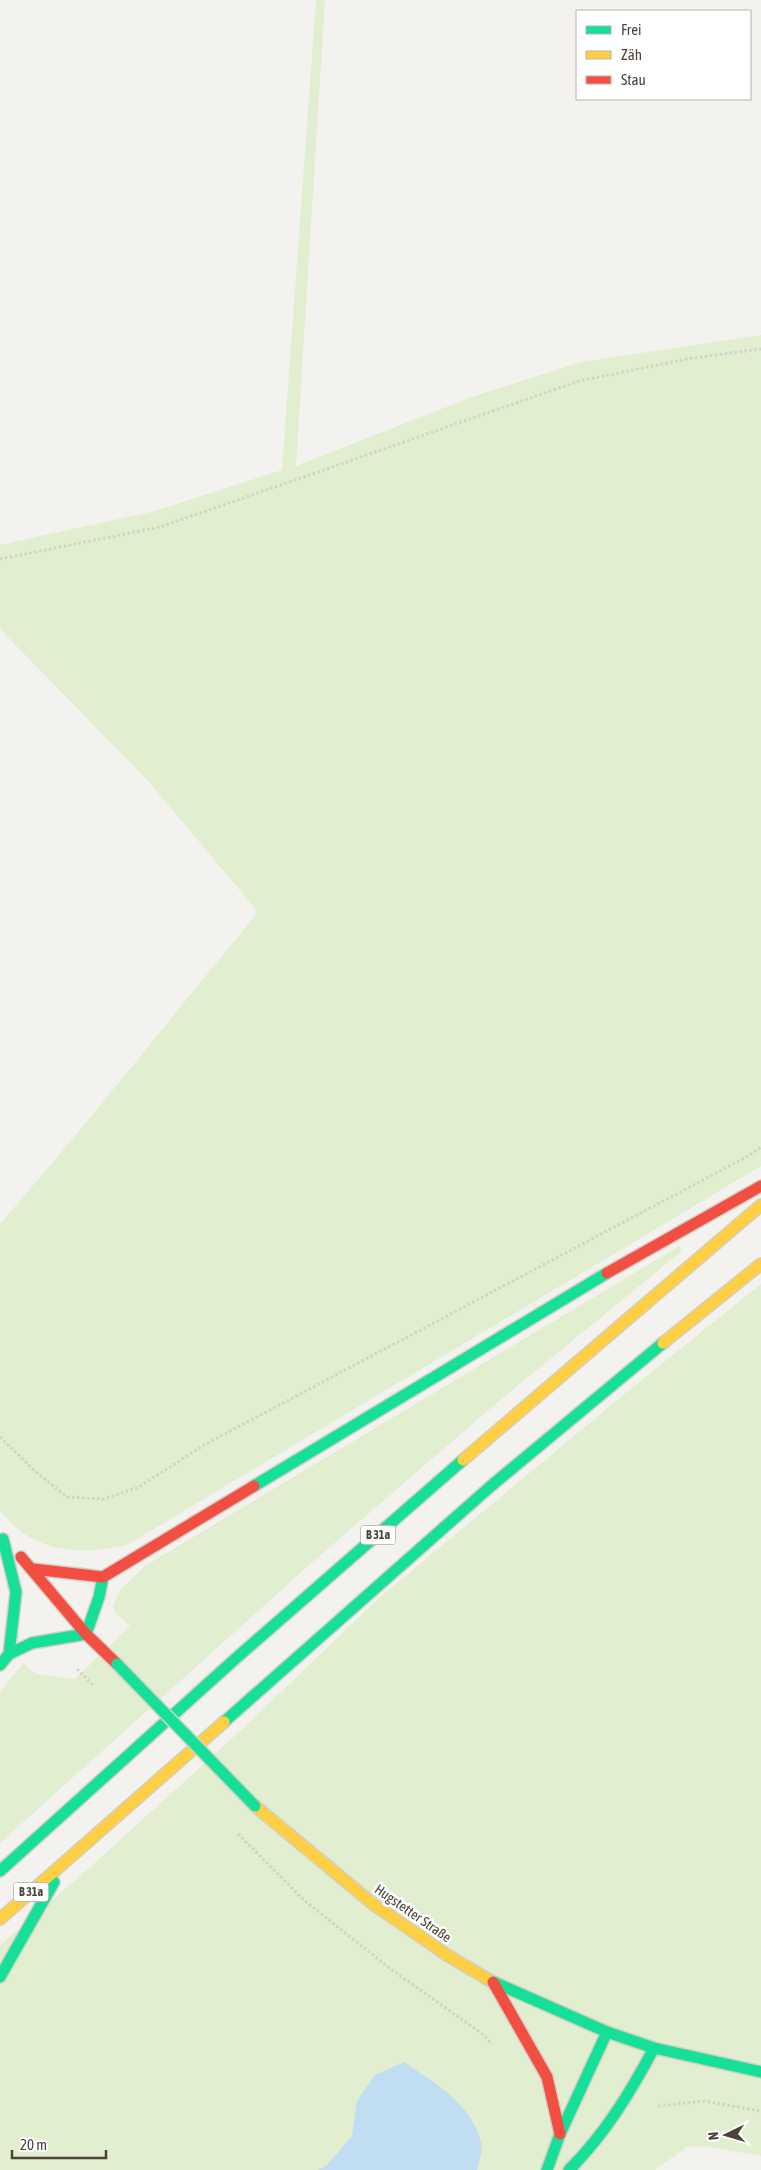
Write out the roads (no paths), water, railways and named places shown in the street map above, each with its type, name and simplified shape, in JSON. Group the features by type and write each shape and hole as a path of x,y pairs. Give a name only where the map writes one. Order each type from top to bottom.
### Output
{"main road":[{"path":"33,1569 103,1577 144,1550 650,1247 761,1186"},
{"name":"B 31a","path":"0,1871 257,1640 472,1452 706,1255 761,1205"},
{"name":"B 31a","path":"0,1919 491,1486 761,1264"},
{"path":"0,1665 8,1654 16,1592 1,1538"},
{"name":"Hugstetter Straße","path":"1,1538 33,1569 86,1634 104,1650 255,1806 373,1904 447,1955 493,1982 607,2032 654,2048 761,2072"},
{"path":"8,1654 32,1643 86,1634 99,1597 103,1577"},
{"path":"0,1977 16,1944 43,1903 63,1865"},
{"path":"493,1982 547,2077 560,2134"},
{"path":"547,2170 560,2134 607,2032"},
{"path":"569,2170 592,2147 627,2098 654,2048"}],"water":[{"path":"404,2062 451,2096 470,2117 477,2129 481,2143 477,2170 318,2170 327,2165 352,2136 357,2101 375,2075"}]}
